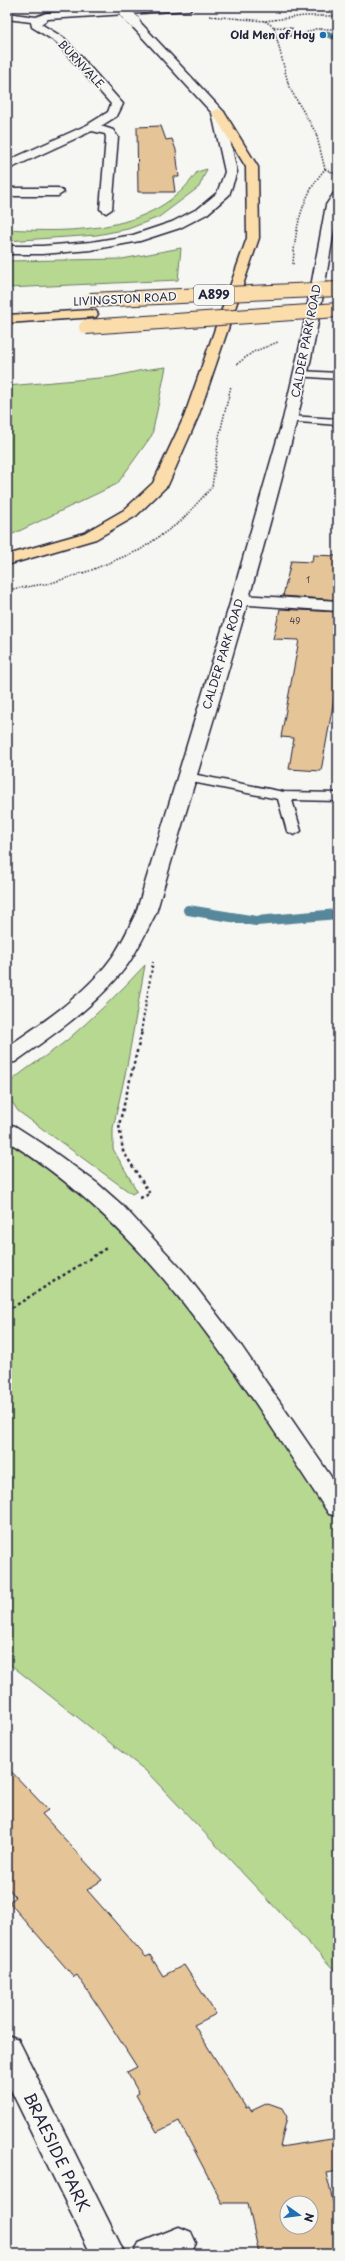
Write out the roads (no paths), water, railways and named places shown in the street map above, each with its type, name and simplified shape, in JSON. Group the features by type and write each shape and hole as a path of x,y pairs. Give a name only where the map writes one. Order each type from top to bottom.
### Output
{"main road":[{"path":"7,560 90,536 130,513 160,485 191,417 253,238 254,196 252,167 218,112"},
{"name":"LIVINGSTON ROAD","path":"75,301 338,289"},
{"name":"LIVINGSTON ROAD","path":"7,319 88,320 338,304"},
{"path":"31,331 88,320 338,310"}],"street":[{"path":"7,250 42,250 91,246 135,238 176,225 203,211 223,195 231,172 218,112 121,7"},
{"path":"7,16 37,20 46,16 189,7"},
{"name":"BURNVALE","path":"37,20 36,25 60,40 117,104 113,114 91,127"},
{"path":"7,166 91,127 109,132 112,137 106,209"},
{"path":"7,192 58,192"},
{"name":"CALDER PARK ROAD","path":"7,1057 44,1032 101,981 120,960 134,938 146,913 239,600 290,419 332,205 338,196"},
{"path":"239,600 338,606"},
{"path":"7,1131 78,1180 113,1209 174,1274 225,1342 338,1507"},
{"name":"BRAESIDE PARK","path":"7,2049 108,2254"}],"lane":[{"path":"300,374 338,376"},
{"path":"290,419 338,422"},
{"path":"187,777 284,796 338,797"},
{"path":"284,796 294,831"}],"waterway":[{"path":"323,33 338,38"},
{"path":"188,910 256,921 338,914"}],"place":[{"name":"Old Men of Hoy","path":"323,35"}]}
